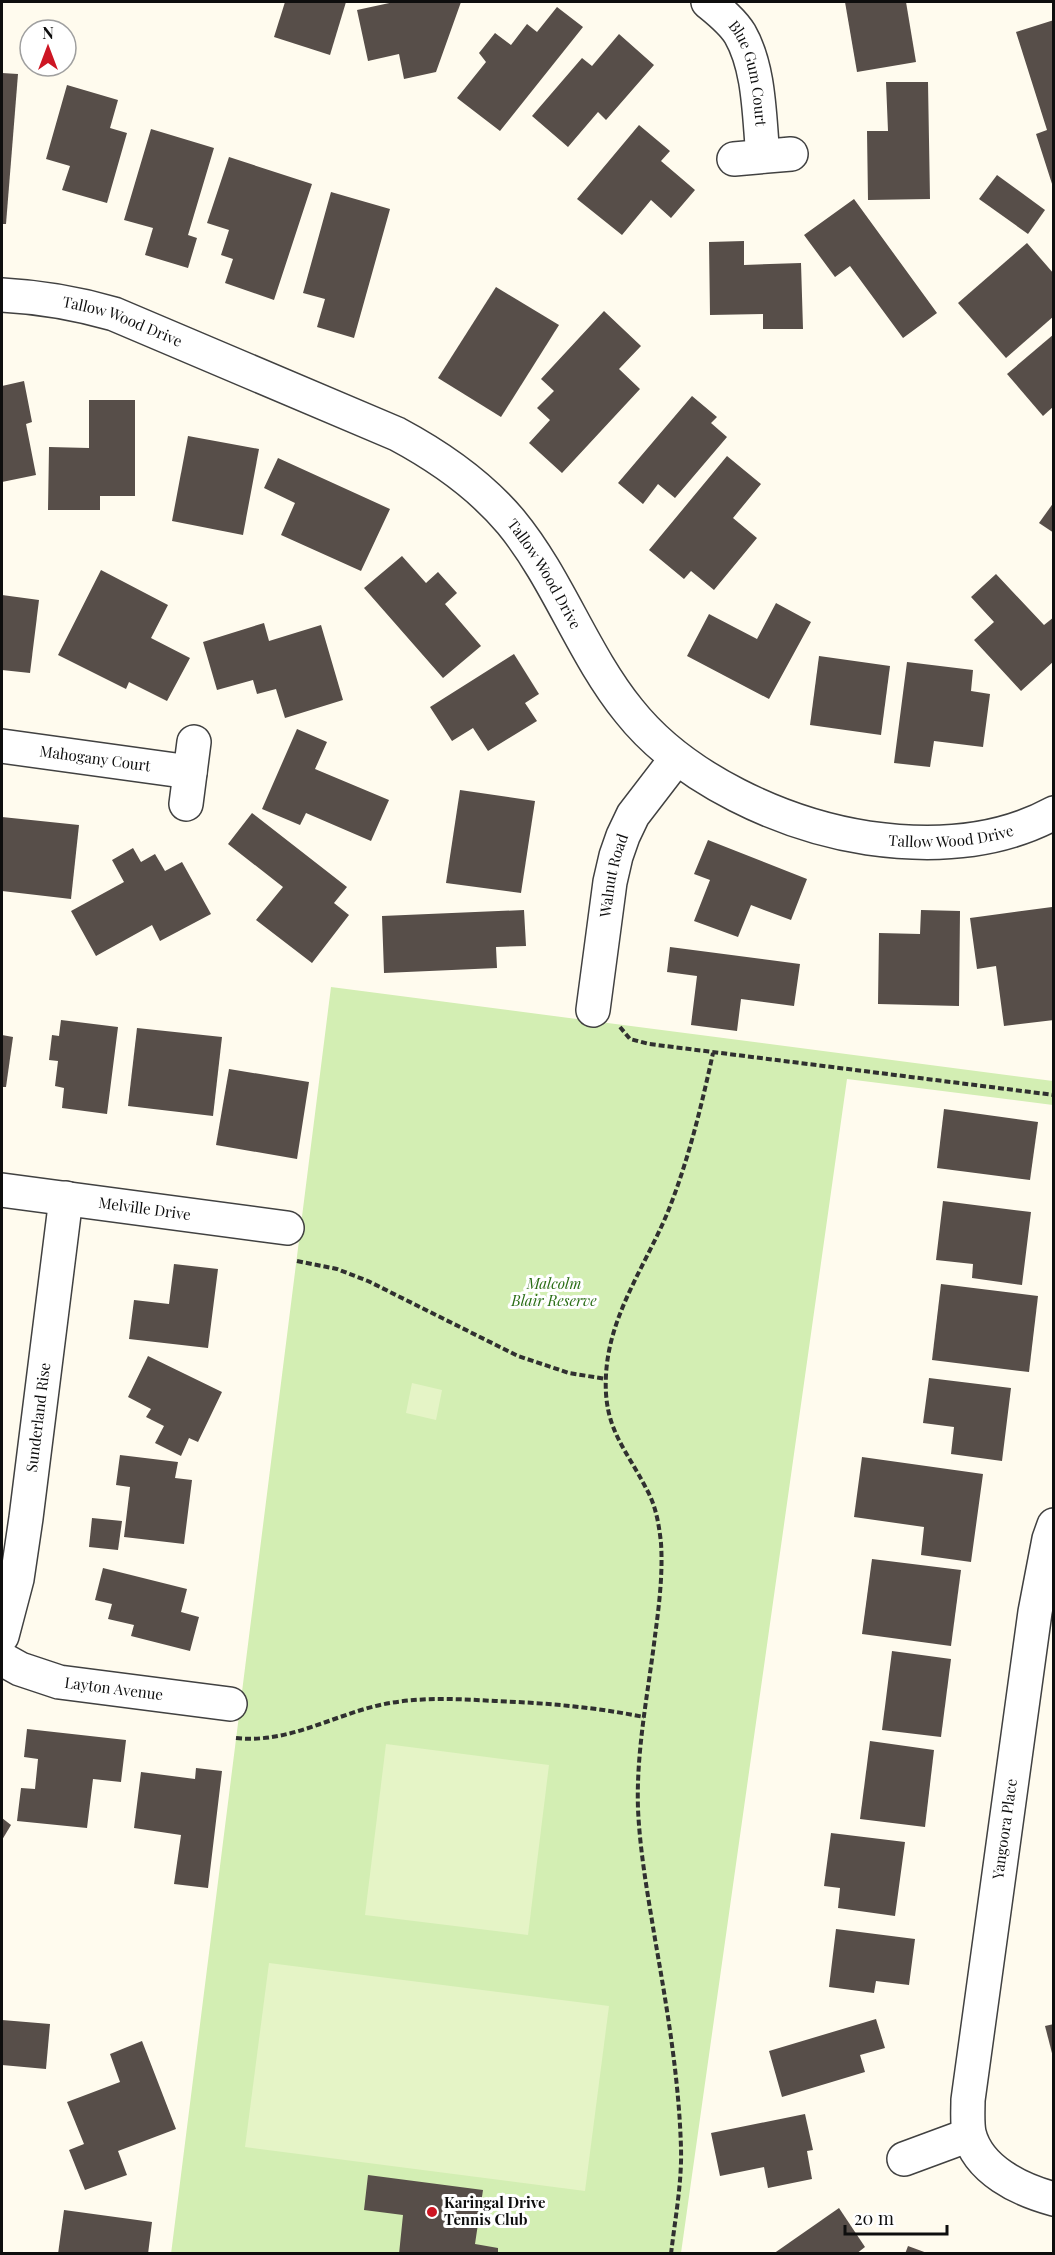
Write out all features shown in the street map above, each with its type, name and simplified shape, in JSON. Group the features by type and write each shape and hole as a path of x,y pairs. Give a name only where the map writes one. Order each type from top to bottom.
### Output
{"street":[{"name":"Blue Gum Court","path":"708,2 726,16 739,33 748,51 757,99 763,156"},
{"name":"Tallow Wood Drive","path":"2,295 72,302 114,314 397,434 435,455 459,472 511,522 532,552 591,654 628,710 676,759 724,787 791,817 854,836 895,842 935,844 975,840 1014,830 1053,813"},
{"name":"Mahogany Court","path":"2,746 192,757 186,804"},
{"name":"Walnut Road","path":"606,1015 610,882 622,836 633,815 676,759"},
{"name":"Melville Drive","path":"2,1190 287,1228"},
{"name":"Sunderland Rise","path":"2,1636 11,1606 23,1538 66,1198"},
{"name":"Yangoora Place","path":"1053,1525 1035,1612 968,2100 969,2134 976,2149 986,2162 1006,2180 1031,2193 1053,2199"},
{"name":"Layton Avenue","path":"2,1659 34,1674 59,1682 231,1704"},
{"path":"904,2159 969,2134"}],"path":[{"path":"606,1015 630,1039 649,1044 1053,1095"},
{"path":"671,2253 680,2181 680,2126 676,2079 640,1834 638,1785 644,1717 658,1616 661,1548 657,1517 649,1492 614,1434 610,1420 606,1379 608,1352 613,1330 670,1204 692,1140 713,1053"},
{"path":"290,1260 337,1269 368,1281 518,1356 549,1368 606,1379"},
{"path":"233,1738 276,1738 373,1707 429,1699 562,1704 644,1717"}],"green space":[{"name":"Malcolm Blair Reserve","path":"331,987 1053,1081 1053,1105 847,1079 681,2253 171,2254"},
{"path":"412,1383 442,1390 436,1420 406,1413"},
{"path":"386,1744 549,1765 528,1935 365,1915"},
{"path":"269,1963 609,2006 585,2191 245,2147"}],"building":[{"path":"285,2 346,2 330,55 274,37"},
{"path":"394,2 461,2 436,72 404,79 399,54 368,61 357,10"},
{"path":"845,2 906,2 916,62 857,72"},
{"path":"557,7 583,27 500,131 457,98 486,62 479,53 495,33 511,45 527,24 537,32"},
{"path":"1054,20 1053,187 1036,134 1047,130 1016,32"},
{"path":"619,34 654,65 606,120 598,112 568,147 532,116 582,58 592,66"},
{"path":"2,73 18,74 6,224 2,224"},
{"path":"886,82 928,82 930,199 868,200 867,131 888,131"},
{"path":"67,85 118,100 110,128 127,133 107,203 62,190 70,166 46,159"},
{"path":"639,125 670,151 661,161 695,190 671,218 651,200 622,235 577,199"},
{"path":"151,129 214,148 188,235 197,238 188,268 145,255 153,228 124,220"},
{"path":"229,157 312,184 274,300 225,283 233,259 221,255 229,230 207,223"},
{"path":"997,175 1045,210 1028,234 979,199"},
{"path":"331,192 390,209 354,338 317,327 325,299 303,293"},
{"path":"854,199 937,313 903,338 850,266 835,277 804,235"},
{"path":"744,241 744,265 801,263 803,329 763,329 763,314 710,315 709,242"},
{"path":"1027,243 1054,274 1054,316 1006,358 958,303"},
{"path":"496,287 559,325 501,417 438,378"},
{"path":"604,311 641,346 619,369 640,389 562,473 529,443 550,420 537,408 554,391 541,379"},
{"path":"1054,334 1054,406 1043,416 1007,374"},
{"path":"24,381 32,422 26,424 36,475 2,482 2,386"},
{"path":"692,396 717,417 711,423 727,437 675,498 658,484 643,504 618,483"},
{"path":"89,400 135,400 135,496 100,496 100,510 48,510 49,447 89,448"},
{"path":"188,436 259,449 243,535 172,521"},
{"path":"727,456 761,484 733,518 757,538 714,590 691,571 684,579 649,550"},
{"path":"278,458 390,509 361,571 281,535 295,503 264,488"},
{"path":"1054,502 1054,533 1039,523"},
{"path":"402,556 426,583 438,572 457,593 445,604 481,646 443,678 364,588"},
{"path":"101,570 168,605 151,638 190,658 167,701 129,682 126,689 58,655"},
{"path":"996,574 1044,625 1054,617 1054,661 1021,691 974,640 994,622 971,597"},
{"path":"2,595 39,600 30,673 2,670"},
{"path":"776,603 811,622 769,699 687,656 709,614 757,639"},
{"path":"264,623 269,641 321,625 343,700 285,718 276,689 257,694 253,680 217,690 203,642"},
{"path":"514,654 539,694 525,703 537,721 488,751 473,728 452,741 430,707"},
{"path":"819,656 890,666 881,735 810,725"},
{"path":"907,662 973,670 971,691 990,694 983,747 934,741 930,767 894,763"},
{"path":"297,729 327,742 315,769 389,800 371,841 306,813 300,825 262,809"},
{"path":"460,790 535,801 521,893 446,883"},
{"path":"252,813 347,887 334,903 349,915 312,963 256,920 283,887 228,844"},
{"path":"2,817 79,825 71,899 2,891"},
{"path":"708,840 807,879 791,920 751,905 738,937 694,921 710,880 694,874"},
{"path":"133,848 141,862 155,854 165,871 182,862 211,914 160,941 152,925 96,956 71,911 124,882 112,860"},
{"path":"1052,907 1054,1020 1004,1026 996,966 977,969 970,918"},
{"path":"524,910 526,946 496,947 497,968 384,973 382,916"},
{"path":"921,910 960,911 959,1006 878,1004 879,933 920,934"},
{"path":"670,947 800,964 794,1006 741,999 737,1031 691,1025 697,976 667,972"},
{"path":"61,1020 118,1027 107,1114 62,1108 64,1088 55,1086 58,1061 49,1060 52,1035 59,1036"},
{"path":"137,1028 222,1037 213,1116 128,1106"},
{"path":"2,1035 13,1037 6,1087 2,1087"},
{"path":"229,1069 309,1082 297,1159 216,1145"},
{"path":"944,1109 1038,1122 1030,1180 937,1168"},
{"path":"943,1201 1031,1212 1022,1285 972,1278 973,1264 936,1260"},
{"path":"174,1264 218,1269 208,1348 129,1339 134,1300 169,1304"},
{"path":"941,1284 1038,1296 1029,1372 932,1360"},
{"path":"148,1356 222,1392 198,1442 189,1438 181,1456 155,1443 164,1426 146,1417 151,1409 128,1397"},
{"path":"929,1378 1011,1388 1002,1461 951,1454 954,1427 923,1423"},
{"path":"120,1455 178,1462 175,1478 192,1480 184,1544 124,1537 130,1487 116,1485"},
{"path":"862,1457 983,1474 971,1562 921,1555 924,1527 854,1517"},
{"path":"92,1518 122,1521 118,1550 89,1547"},
{"path":"872,1559 961,1570 951,1646 862,1634"},
{"path":"103,1568 187,1589 181,1612 199,1617 190,1651 131,1636 134,1625 108,1619 112,1604 95,1600"},
{"path":"892,1651 951,1659 941,1737 882,1730"},
{"path":"27,1729 126,1740 121,1782 93,1779 87,1828 17,1821 21,1788 35,1789 38,1759 24,1757"},
{"path":"870,1741 934,1750 925,1827 860,1819"},
{"path":"196,1768 222,1771 208,1888 174,1884 181,1835 134,1828 141,1772 195,1779"},
{"path":"2,1818 11,1825 2,1840"},
{"path":"831,1833 905,1842 895,1916 838,1908 840,1888 824,1886"},
{"path":"836,1929 915,1939 909,1985 876,1981 874,1993 829,1987"},
{"path":"876,2019 885,2048 860,2055 865,2072 782,2097 769,2051"},
{"path":"2,2020 50,2024 46,2069 2,2065"},
{"path":"1054,2024 1054,2057 1053,2057 1045,2026"},
{"path":"142,2041 176,2129 118,2151 127,2175 85,2190 69,2150 84,2144 67,2102 120,2082 110,2054"},
{"path":"805,2114 813,2150 807,2151 812,2179 768,2188 764,2167 720,2176 711,2133"},
{"name":"Karingal Drive Tennis Club","path":"368,2175 483,2190 475,2244 498,2248 498,2254 399,2254 403,2215 364,2210"},
{"path":"839,2208 865,2247 856,2254 773,2254"},
{"path":"64,2210 152,2222 148,2254 58,2254"},
{"path":"908,2246 927,2253 927,2254 905,2254"}],"place":[{"name":"Karingal Drive Tennis Club","path":"432,2212"}]}
